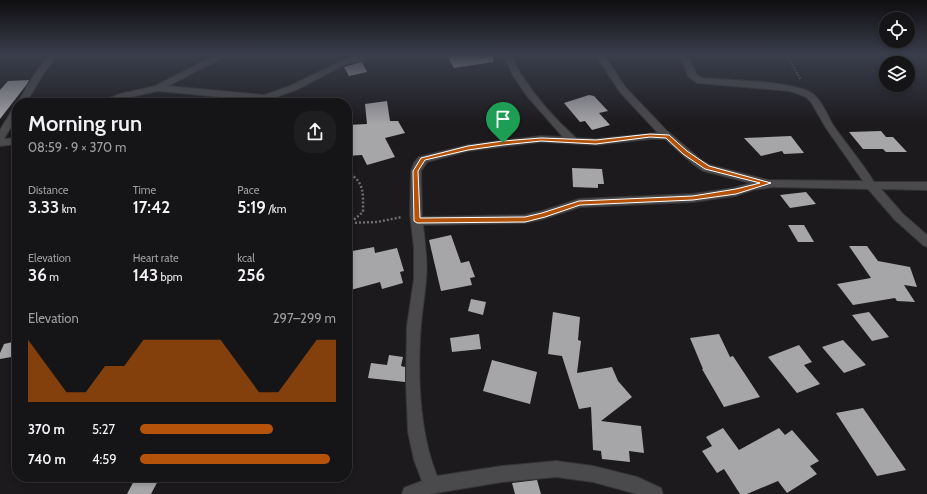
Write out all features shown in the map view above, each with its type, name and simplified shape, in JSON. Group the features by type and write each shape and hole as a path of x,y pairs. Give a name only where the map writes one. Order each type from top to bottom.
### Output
{"street":[{"path":"24,98 36,77"},
{"path":"118,98 158,88 180,77"},
{"path":"158,88 264,98 288,91 314,77"},
{"path":"518,77 541,108 562,131 575,142"},
{"path":"614,77 623,90 668,136 685,152 707,168 768,183 927,186"},
{"path":"693,77 700,81 784,87 801,91 809,95 815,101 829,126 857,163 870,185 899,217 927,242"},
{"path":"0,138 12,118"},
{"path":"432,485 422,460 416,432 414,390 414,326 420,279 416,171 423,159 468,148 541,139 575,142 602,142 650,136 668,136"},
{"path":"0,143 12,142"},
{"path":"417,217 525,219 543,215 579,203 693,198 736,192 768,183"},
{"path":"410,494 432,485 502,474 556,469 593,474 637,485 655,494"}],"path":[{"path":"799,77 809,95"},
{"path":"352,174 356,176 362,184 364,196 363,212 352,220"},
{"path":"352,223 377,222 417,217"}],"building":[{"path":"29,80 16,98 12,98 12,103 0,119 0,90 8,81"},
{"path":"589,95 594,96 608,111 599,113 610,125 592,130 585,121 580,122 564,103"},
{"path":"387,101 390,121 398,121 405,133 385,138 395,157 367,165 362,155 352,156 352,125 367,124 365,104"},
{"path":"881,131 886,137 893,137 907,152 886,152 883,149 863,149 849,132"},
{"path":"791,136 804,153 784,154 782,151 761,156 744,138"},
{"path":"572,168 602,169 604,184 598,184 598,188 573,187"},
{"path":"806,192 816,204 790,208 780,195"},
{"path":"788,225 804,225 814,242 798,242"},
{"path":"451,235 461,263 469,261 475,277 470,278 472,285 441,291 429,240"},
{"path":"849,246 867,246 878,261 910,267 917,287 904,285 915,302 897,301 895,298 853,305 837,284 871,278"},
{"path":"374,247 375,253 397,248 404,271 400,272 403,283 382,289 380,282 352,290 352,251"},
{"path":"471,299 486,302 483,315 468,311"},
{"path":"553,312 580,317 578,340 581,341 577,373 612,367 618,381 632,397 601,421 641,426 644,453 629,451 630,462 602,459 601,451 593,450 591,407 579,409 562,356 548,354"},
{"path":"869,312 889,337 872,341 852,315"},
{"path":"479,334 481,349 452,352 450,338"},
{"path":"719,334 730,357 733,356 760,397 724,407 702,369 690,338"},
{"path":"843,340 866,365 844,373 822,347"},
{"path":"12,342 12,357 0,359 0,353 4,344"},
{"path":"799,345 812,362 804,365 820,384 797,393 768,357"},
{"path":"389,355 403,357 401,366 405,367 405,382 368,378 371,363 387,365"},
{"path":"492,360 537,372 530,404 483,391"},
{"path":"863,408 906,470 877,476 836,413"},
{"path":"723,428 739,450 779,428 785,435 792,430 819,461 810,466 817,474 787,493 778,481 747,494 740,494 724,469 717,473 702,451 712,446 706,437"},
{"path":"537,480 541,494 515,494 512,483"},
{"path":"133,482 157,482 151,494 127,494"}],"route":[{"path":"650,136 668,136 697,162 707,168 768,183 752,186 736,192 693,198 579,203 543,215 525,219 494,221 417,221 416,171 423,159 468,148 503,143 541,139 596,142 650,136"}]}
